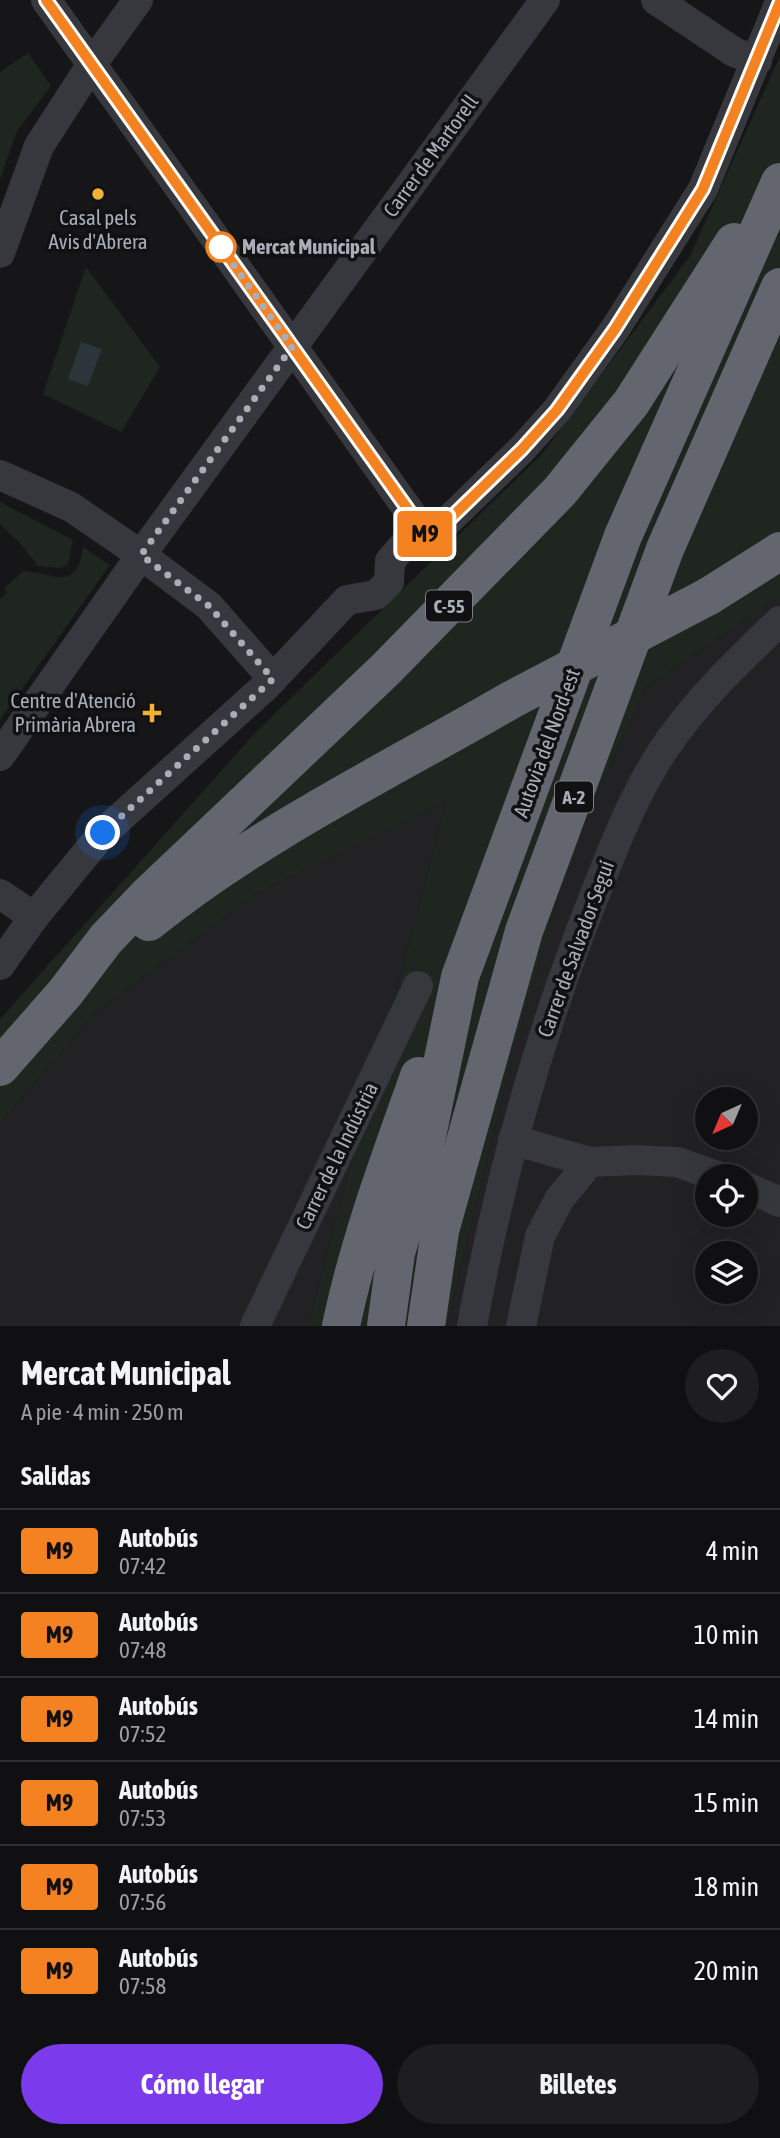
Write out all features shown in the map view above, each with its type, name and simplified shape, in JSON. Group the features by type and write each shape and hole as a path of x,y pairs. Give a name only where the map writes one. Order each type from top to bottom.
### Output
{"highway":[{"name":"C-55","path":"0,1067 65,993 106,939 149,894 386,669 560,491 631,403 780,174"},
{"name":"Autovia del Nord-est","path":"386,1326 397,1253 418,1175 460,977 623,536 780,183"},
{"name":"Autovia del Nord-est","path":"426,1326 440,1231 524,931 665,549 780,287"},
{"path":"65,993 152,920 216,873 346,790 709,596 780,551"},
{"path":"341,1326 349,1289 382,1181 433,1035 460,977"},
{"path":"331,1326 349,1289"}],"street":[{"path":"46,0 429,539"},
{"path":"0,253 39,146 92,64 138,0"},
{"name":"Carrer de Martorell","path":"0,756 141,555 545,0"},
{"path":"656,0 734,52 757,61"},
{"path":"0,965 34,917 103,833 273,679 348,600 376,595 389,582 390,561 405,544 429,539 522,449 557,410 615,329 703,189 780,2"},
{"path":"0,475 71,508 141,555 209,606 273,679"},
{"name":"Carrer de Salvador Seguí","path":"472,1326 487,1241 513,1140 582,925 623,823 665,747 695,706 780,621"},
{"path":"0,894 34,917"},
{"name":"Carrer de la Indústria","path":"255,1326 418,986"},
{"path":"513,1140 590,1163 636,1160 677,1162 695,1168"},
{"path":"521,1326 540,1236 560,1198 590,1163"},
{"path":"758,1192 780,1202"}],"shaded area":[{"path":"28,53 51,86 17,131 0,179 0,72"},
{"path":"780,56 780,596 645,688 569,858 511,1061 447,1326 308,1326 447,800 254,895 95,1013 0,1123 0,1019 256,732 542,454 690,256"},
{"path":"86,267 160,367 121,432 43,394"},
{"path":"81,342 102,349 88,386 68,379"},
{"path":"0,502 73,540 68,565 60,568 38,566 21,544 0,524"},
{"path":"83,547 110,565 0,720 0,599 7,593 4,588 23,571 55,577 70,575 76,570"},
{"path":"780,596 780,1326 447,1326 511,1061 569,858 645,688"},
{"path":"447,800 308,1326 0,1326 0,1123 95,1013 254,895"}],"bus line":[{"name":"M9","path":"46,0 429,539 522,449 557,410 615,329 703,189 780,2"}],"place":[{"name":"Casal pels Avis d'Abrera","path":"98,194"},
{"name":"Mercat Municipal","path":"221,247"},
{"name":"Centre d'Atenció Primària Abrera","path":"152,713"}],"route":[{"path":"103,833 273,679 209,606 141,555 292,347 221,247"}]}
